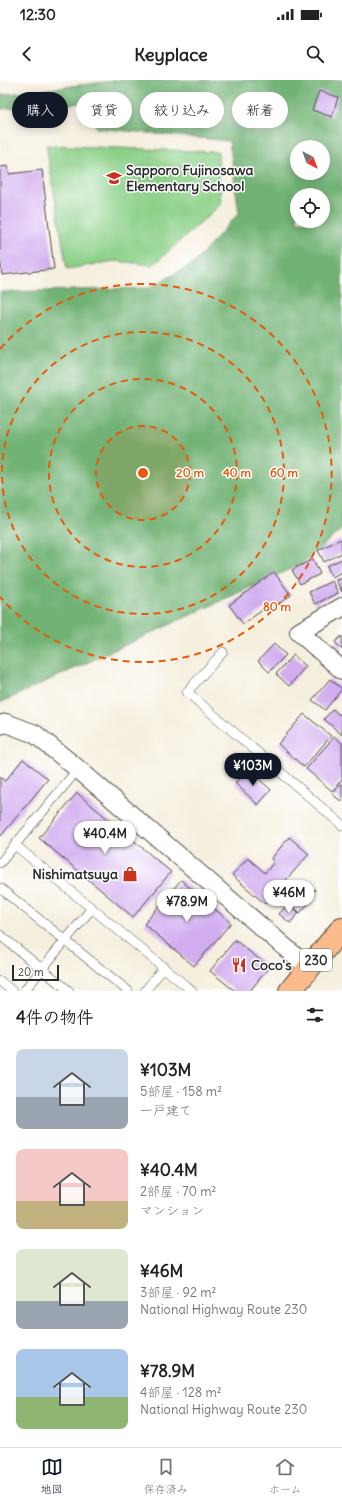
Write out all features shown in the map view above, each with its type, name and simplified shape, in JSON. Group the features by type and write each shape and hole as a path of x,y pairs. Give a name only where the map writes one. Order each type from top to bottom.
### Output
{"highway":[{"name":"230","path":"290,991 342,928"}],"street":[{"path":"342,607 299,632 342,670"},
{"path":"0,725 6,723 35,734 78,768 309,968"}],"lane":[{"path":"223,652 188,692 342,825"},
{"path":"0,863 78,768"},
{"path":"15,845 192,991"},
{"path":"0,888 128,991"},
{"path":"24,991 92,908"},
{"path":"0,935 69,991"},
{"path":"145,991 164,968"},
{"path":"0,981 12,991"}],"green space":[{"path":"120,80 342,80 342,529 303,563 0,703 0,292 149,288 194,263 239,213 229,141 97,128 132,128 132,92 76,92 76,104 68,104 68,92 24,92"},
{"path":"12,94 12,108 0,109 0,95"},
{"path":"46,145 218,152 221,204 153,265 115,261 67,269"}],"building":[{"path":"319,91 338,97 332,117 312,110"},
{"path":"8,166 9,174 42,170 54,269 2,275 0,258 0,167"},
{"path":"341,539 342,553 324,562 318,550"},
{"path":"313,559 320,574 300,584 292,570"},
{"path":"342,559 342,572 332,577 327,566"},
{"path":"274,572 291,595 267,612 264,609 243,624 229,605"},
{"path":"342,578 342,592 336,580"},
{"path":"332,581 338,593 315,604 309,592"},
{"path":"342,636 342,650 335,642"},
{"path":"274,644 286,655 269,672 258,661"},
{"path":"293,655 306,666 289,686 276,674"},
{"path":"330,679 342,689 325,710 312,700"},
{"path":"333,709 339,715 342,712 342,735 324,719"},
{"path":"304,714 331,736 304,767 278,744"},
{"path":"334,737 342,743 342,779 332,791 306,769"},
{"path":"23,759 48,779 0,837 0,777 5,781"},
{"path":"248,769 271,790 258,805 235,783"},
{"path":"342,783 342,802 332,794"},
{"path":"77,793 171,872 133,917 39,838"},
{"path":"289,837 309,854 265,904 232,875 248,858 265,873 274,862 271,859"},
{"path":"181,880 231,923 194,966 144,924"},
{"path":"305,881 315,890 309,897 299,888"},
{"path":"299,891 311,901 300,913 289,902"},
{"path":"288,904 299,913 290,923 279,914"},
{"path":"235,940 269,967 250,991 235,991 210,971"}],"place":[{"name":"Sapporo Fujinosawa Elementary School","path":"114,178"},
{"name":"Nishimatsuya","path":"130,874"},
{"name":"Coco's","path":"239,965"}]}
